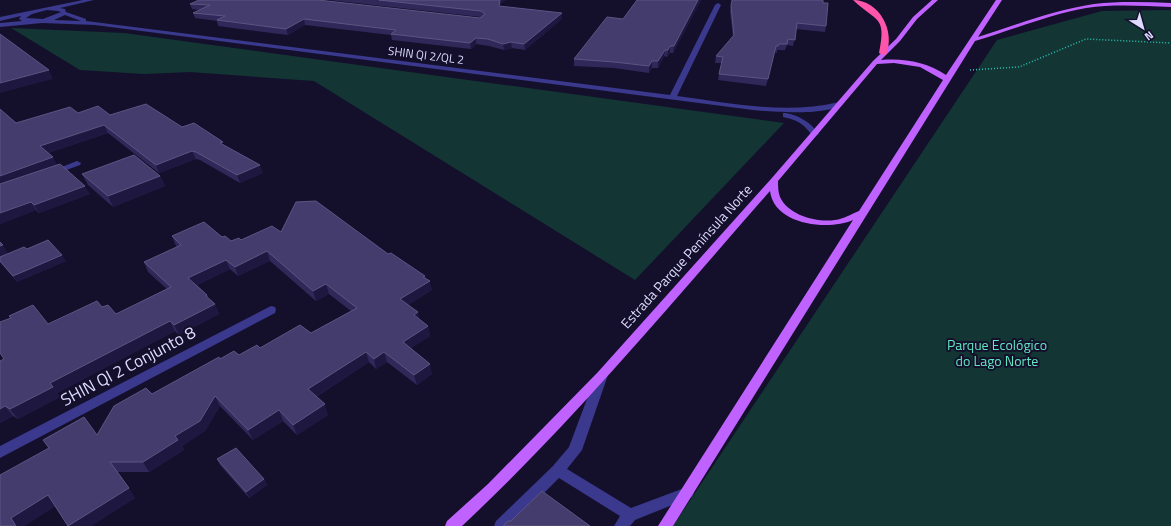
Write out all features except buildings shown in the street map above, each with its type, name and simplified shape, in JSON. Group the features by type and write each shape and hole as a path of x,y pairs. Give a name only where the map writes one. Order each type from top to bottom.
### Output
{"highway":[{"path":"856,0 873,12 881,20 886,35 883,53"}],"main road":[{"name":"Estrada Parque Península Norte","path":"452,526 493,488 602,375 815,134 875,62 898,40 915,18 935,0"},
{"path":"665,526 862,212 999,0"},
{"path":"973,40 1068,11 1086,7 1126,4 1171,5"},
{"path":"875,62 892,61 917,64 932,69 947,79"},
{"path":"774,181 774,194 777,199 791,213 799,217 819,222 837,223 862,212"}],"street":[{"path":"0,19 92,0"},
{"path":"38,11 28,14 22,19 38,21 55,18 92,0"},
{"path":"673,97 718,5"},
{"name":"SHIN QI 2/QL 2","path":"38,11 63,10 64,13 95,24"},
{"name":"SHIN QI 2/QL 2","path":"0,26 38,21 95,24 753,108 805,111 817,110 839,104"},
{"name":"SHIN QI 2/QL 2","path":"753,108 800,119 807,123 815,134"},
{"path":"42,175 77,163"},
{"name":"SHIN QI 2 Conjunto 8","path":"0,452 271,310"},
{"path":"501,526 558,470 575,450 602,375"},
{"path":"558,470 626,521 687,493"}],"path":[{"path":"954,68 969,70 1019,67 1086,40 1092,39 1171,43"}],"green space":[{"name":"Parque Ecológico do Lago Norte","path":"1171,10 1171,526 673,526 997,40 1102,11"},
{"path":"11,28 124,33 784,123 635,280 314,81 190,72 144,74 80,70"}]}
